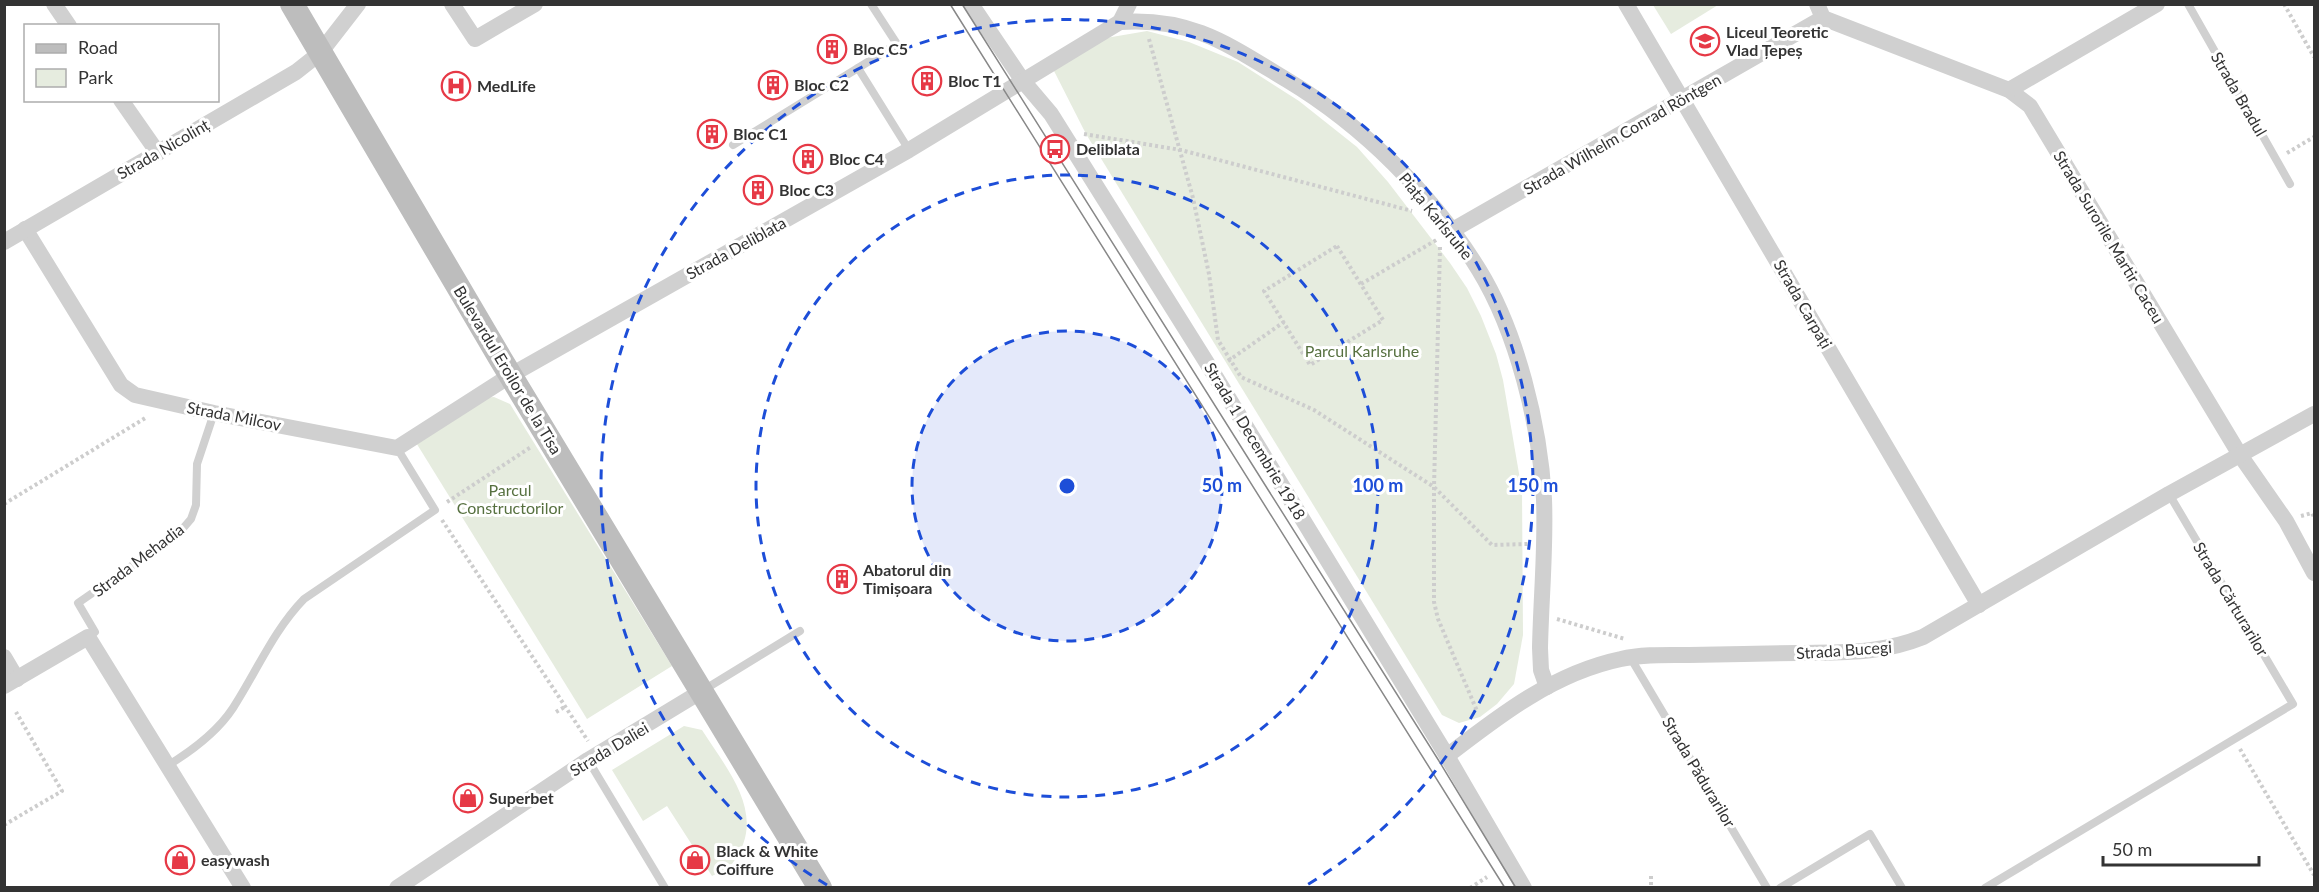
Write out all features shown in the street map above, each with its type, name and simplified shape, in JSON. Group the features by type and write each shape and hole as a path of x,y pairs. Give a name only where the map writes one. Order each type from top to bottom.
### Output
{"street":[{"path":"54,4 68,24"},
{"name":"Bulevardul Eroilor de la Tisa","path":"292,4 511,375 820,888"},
{"name":"Strada Nicolinț","path":"4,242 296,72 320,53 357,4"},
{"path":"452,4 475,39 535,4"},
{"name":"Strada 1 Decembrie 1918","path":"971,4 1023,81 1056,122 1447,756 1524,888"},
{"path":"1120,22 1129,4"},
{"name":"Strada Carpați","path":"1626,4 1979,605"},
{"path":"2009,90 2157,4"},
{"name":"Strada Wilhelm Conrad Röntgen","path":"1446,235 1683,98 1820,11"},
{"name":"Strada Surorile Martir Caceu","path":"1820,11 2009,90 2030,106 2240,455 2286,521 2314,573"},
{"name":"Piața Karlsruhe","path":"1023,81 1120,22 1147,20 1167,22 1203,33 1247,55 1311,95 1367,138 1409,180 1446,235 1479,270 1511,339 1528,395 1544,498 1541,670 1547,687"},
{"name":"Strada Deliblata","path":"511,375 909,150 1023,81"},
{"path":"122,102 158,153"},
{"name":"Strada Milcov","path":"25,229 121,385 135,395 214,414 397,448"},
{"path":"397,448 511,375"},
{"name":"Strada Bucegi","path":"1447,756 1527,697 1631,649 1857,652 1888,649 1923,637 2169,494 2314,414"},
{"path":"4,657 11,683 88,637 243,888"},
{"name":"Strada Daliei","path":"396,888 589,752 702,691"}],"lane":[{"path":"733,145 897,44 871,4"},
{"name":"Strada Bradul","path":"2188,4 2290,184"},
{"path":"858,68 909,150"},
{"name":"Strada Mehadia","path":"88,637 95,632 78,603 179,533 191,519 196,505 197,464 214,414"},
{"path":"167,766 200,743 232,709 258,661 289,614 304,599 435,510 397,448"},
{"name":"Strada Cărturarilor","path":"2169,494 2293,704 2234,739"},
{"path":"702,691 800,630"},
{"name":"Strada Pădurarilor","path":"1631,649 1767,888"},
{"path":"1985,888 2234,739"},
{"path":"589,752 665,888"},
{"path":"1780,888 1870,834 1902,888"}],"path":[{"path":"2284,4 2314,57"},
{"path":"1147,20 1147,31 1181,150 1209,274 1218,340 1241,377 1314,410 1434,487 1492,545 1543,544"},
{"path":"1077,132 1181,150 1420,213"},
{"path":"2276,159 2314,137"},
{"path":"1434,230 1446,235"},
{"path":"1361,284 1446,235"},
{"path":"1446,235 1434,487 1434,602 1438,619 1484,727"},
{"path":"1337,246 1361,284 1383,320 1310,365 1264,291 1337,246"},
{"path":"1222,365 1284,322"},
{"path":"4,504 169,403"},
{"path":"533,446 435,510 566,706 589,752"},
{"path":"1541,614 1631,649"},
{"path":"556,712 566,706"},
{"path":"4,825 62,791 16,712"},
{"path":"2234,739 2314,875"},
{"path":"1651,876 1651,888"},
{"path":"1470,888 1487,877"}],"green space":[{"path":"1653,5 1718,5 1671,34"},
{"name":"Parcul Karlsruhe","path":"1147,31 1189,42 1238,62 1299,101 1357,147 1388,182 1450,263 1467,288 1481,316 1496,354 1503,380 1522,491 1523,635 1514,684 1497,704 1480,717 1459,723 1442,715 1086,134 1053,69 1106,38"},
{"name":"Parcul Constructorilor","path":"494,397 510,404 672,666 587,719 415,441 484,398"},
{"path":"684,726 702,730 733,778 746,811 747,829 742,846 730,866 712,876 667,806 643,821 612,770"}],"tram line":[{"path":"950,4 1505,888"},
{"path":"962,4 1439,761 1516,888"}],"place":[{"name":"Liceul Teoretic Vlad Țepeș","path":"1705,41"},
{"name":"Bloc C5","path":"832,49"},
{"name":"Bloc T1","path":"927,81"},
{"name":"Bloc C2","path":"773,85"},
{"name":"MedLife","path":"456,86"},
{"name":"Bloc C1","path":"712,134"},
{"name":"Deliblata","path":"1055,149"},
{"name":"Bloc C4","path":"808,159"},
{"name":"Bloc C3","path":"758,190"},
{"name":"Abatorul din Timișoara","path":"842,579"},
{"name":"Superbet","path":"468,798"},
{"name":"easywash","path":"180,860"},
{"name":"Black & White Coiffure","path":"695,860"}]}
